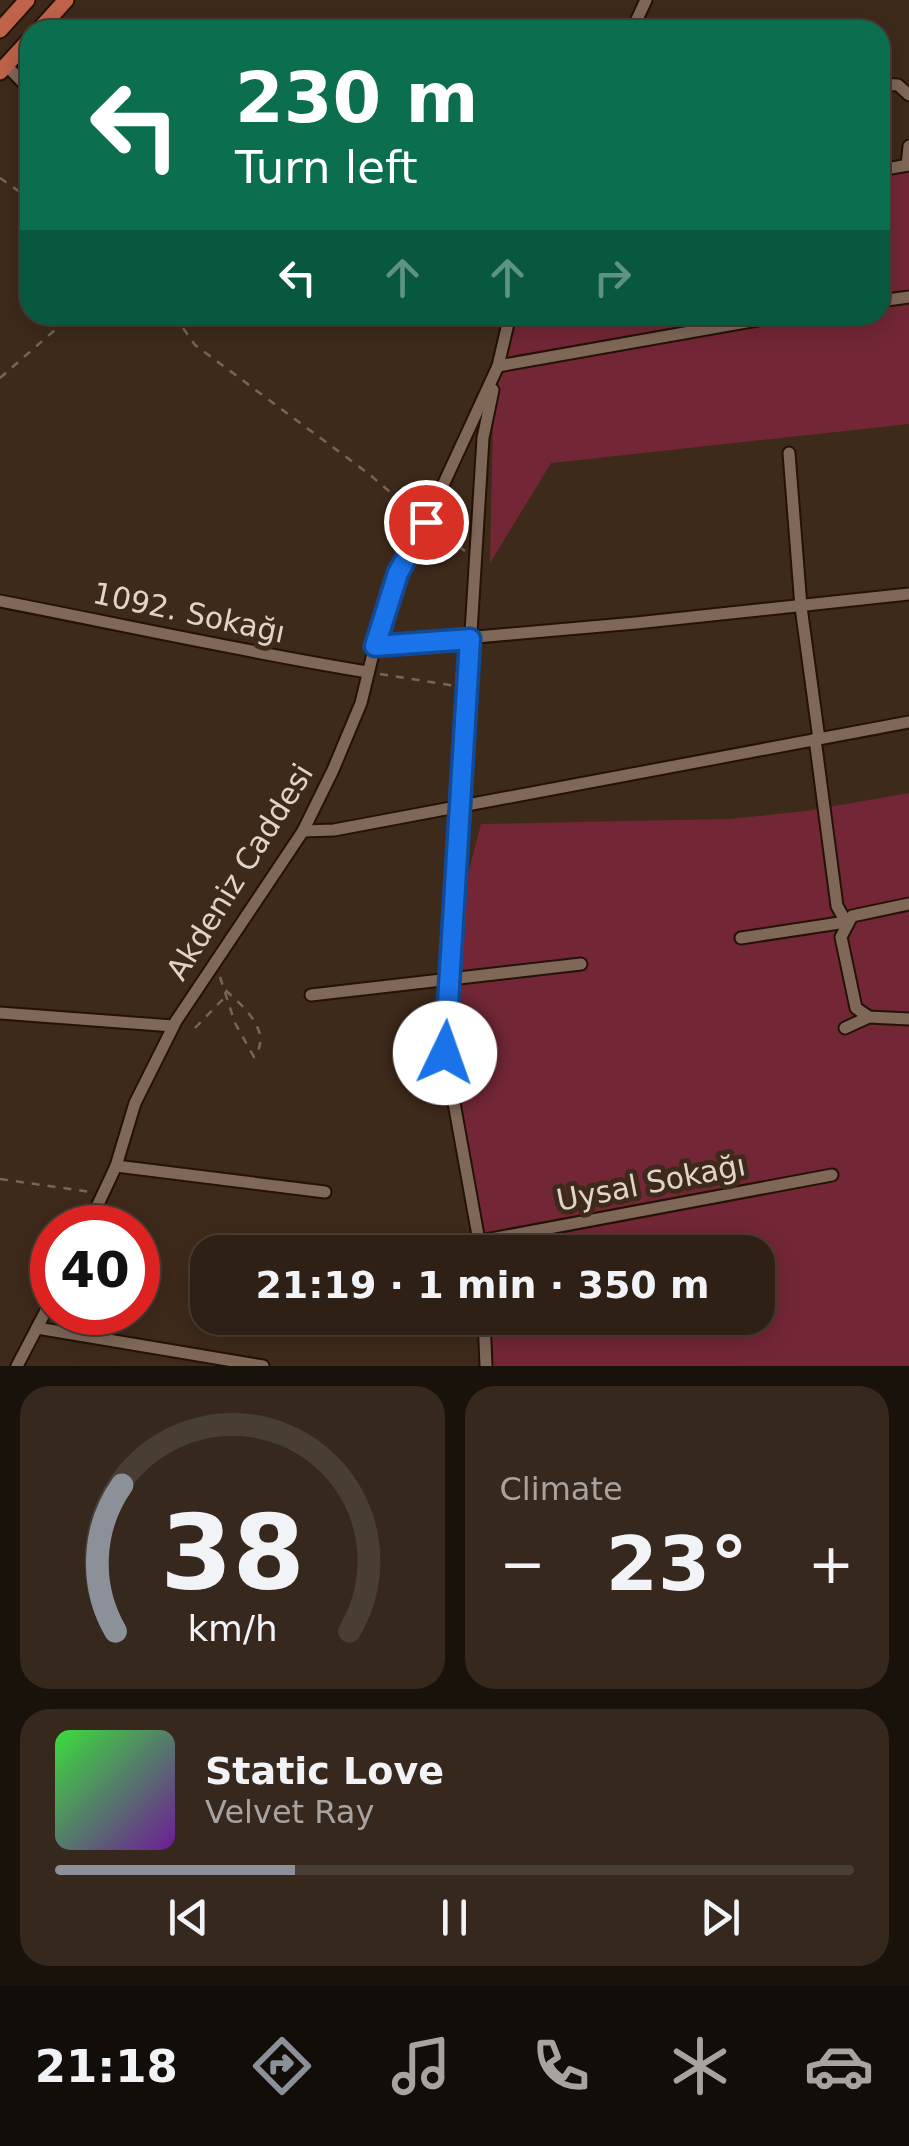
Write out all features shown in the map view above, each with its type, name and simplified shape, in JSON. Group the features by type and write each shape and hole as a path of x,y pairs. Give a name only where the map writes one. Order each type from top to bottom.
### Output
{"main road":[{"path":"0,30 27,0"},
{"path":"47,20 66,0"}],"street":[{"path":"908,165 909,146"},
{"name":"Akdeniz Caddesi","path":"97,1205 116,1166 135,1103 174,1026 302,831 334,770 361,704 398,573 426,522 498,366 508,325"},
{"path":"478,1235 445,1053 482,438 498,366 730,325"},
{"path":"788,453 801,607 837,906 846,922"},
{"path":"375,646 909,594"},
{"name":"1092. Sokağı","path":"0,601 130,624 248,653 368,672"},
{"path":"302,831 334,830 909,722"},
{"path":"868,1017 856,1008 841,946 846,922 852,916 909,904"},
{"path":"740,938 846,922"},
{"path":"311,994 449,982 582,964"},
{"path":"0,1013 174,1026"},
{"path":"845,1028 868,1017 909,1019"},
{"path":"116,1166 326,1192"},
{"name":"Uysal Sokağı","path":"535,1235 832,1175"},
{"path":"18,1366 34,1335"},
{"path":"79,1335 263,1366"},
{"path":"485,1335 486,1366"}],"path":[{"path":"0,378 61,325"},
{"path":"181,325 194,345 369,474 474,558"},
{"path":"368,672 467,688"},
{"path":"224,989 256,1023 259,1049 254,1058 251,1058 226,996 224,989"},
{"path":"195,1028 226,996"},
{"path":"0,1180 102,1194"}],"shaded area":[{"path":"909,166 909,424 551,463 490,563 494,368 507,325 890,325 890,170"},
{"path":"909,793 909,1366 485,1366 484,1335 775,1335 775,1235 478,1235 448,1053 456,920 481,824 730,819 806,811"}],"route":[{"path":"426,522 398,573 375,646 470,639 445,1053"}]}
